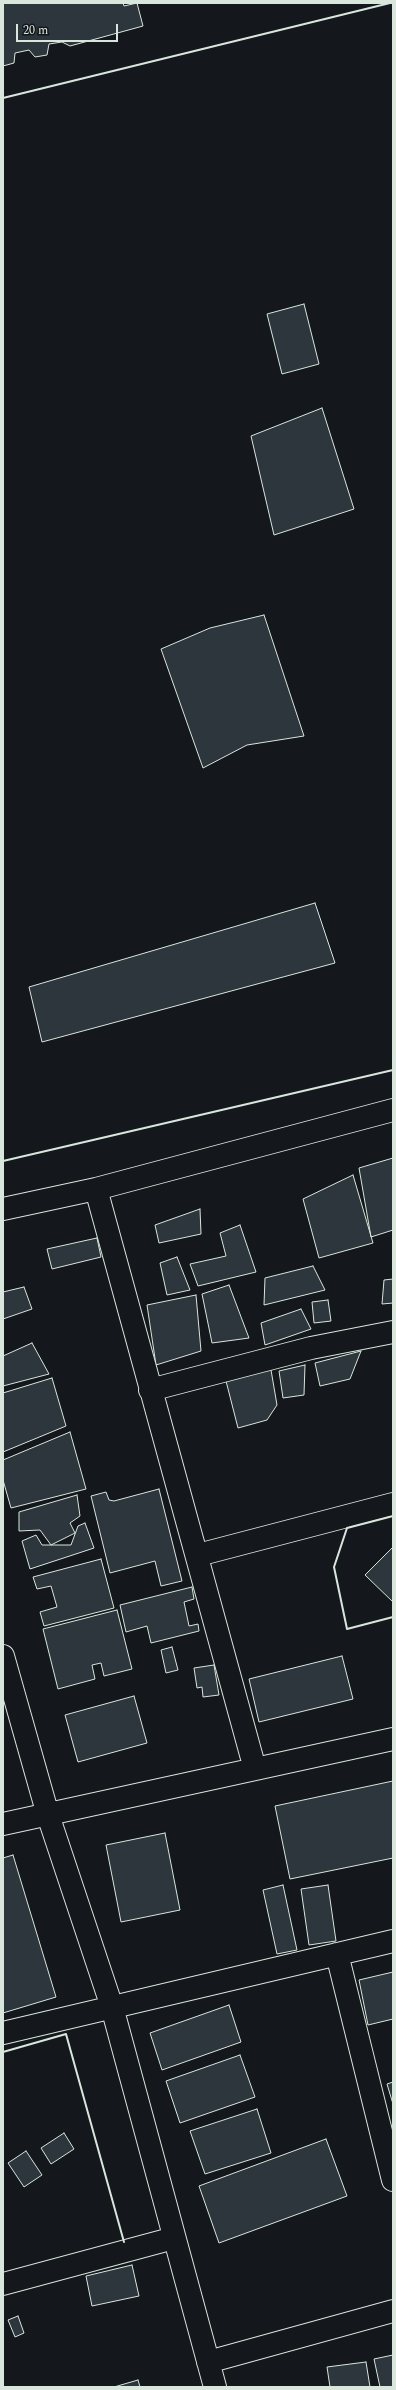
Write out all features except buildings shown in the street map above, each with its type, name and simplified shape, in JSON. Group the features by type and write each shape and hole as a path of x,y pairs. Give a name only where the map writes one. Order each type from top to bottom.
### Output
{"street":[{"path":"3,1210 96,1189 393,1110"},
{"path":"96,1189 150,1390 198,1555 255,1769"},
{"path":"150,1390 311,1348 393,1332"},
{"path":"198,1555 393,1504"},
{"path":"3,1656 48,1815 112,2007 215,2387"},
{"path":"3,1824 393,1739"},
{"path":"3,2033 393,1941"},
{"path":"337,1954 393,2180"},
{"path":"3,2284 174,2238"},
{"path":"208,2362 393,2311"}],"wall":[{"path":"3,98 390,3"},
{"path":"3,1161 393,1070"},
{"path":"393,1516 347,1528 334,1567 347,1629 393,1617"},
{"path":"3,2052 66,2034 124,2242"}]}
